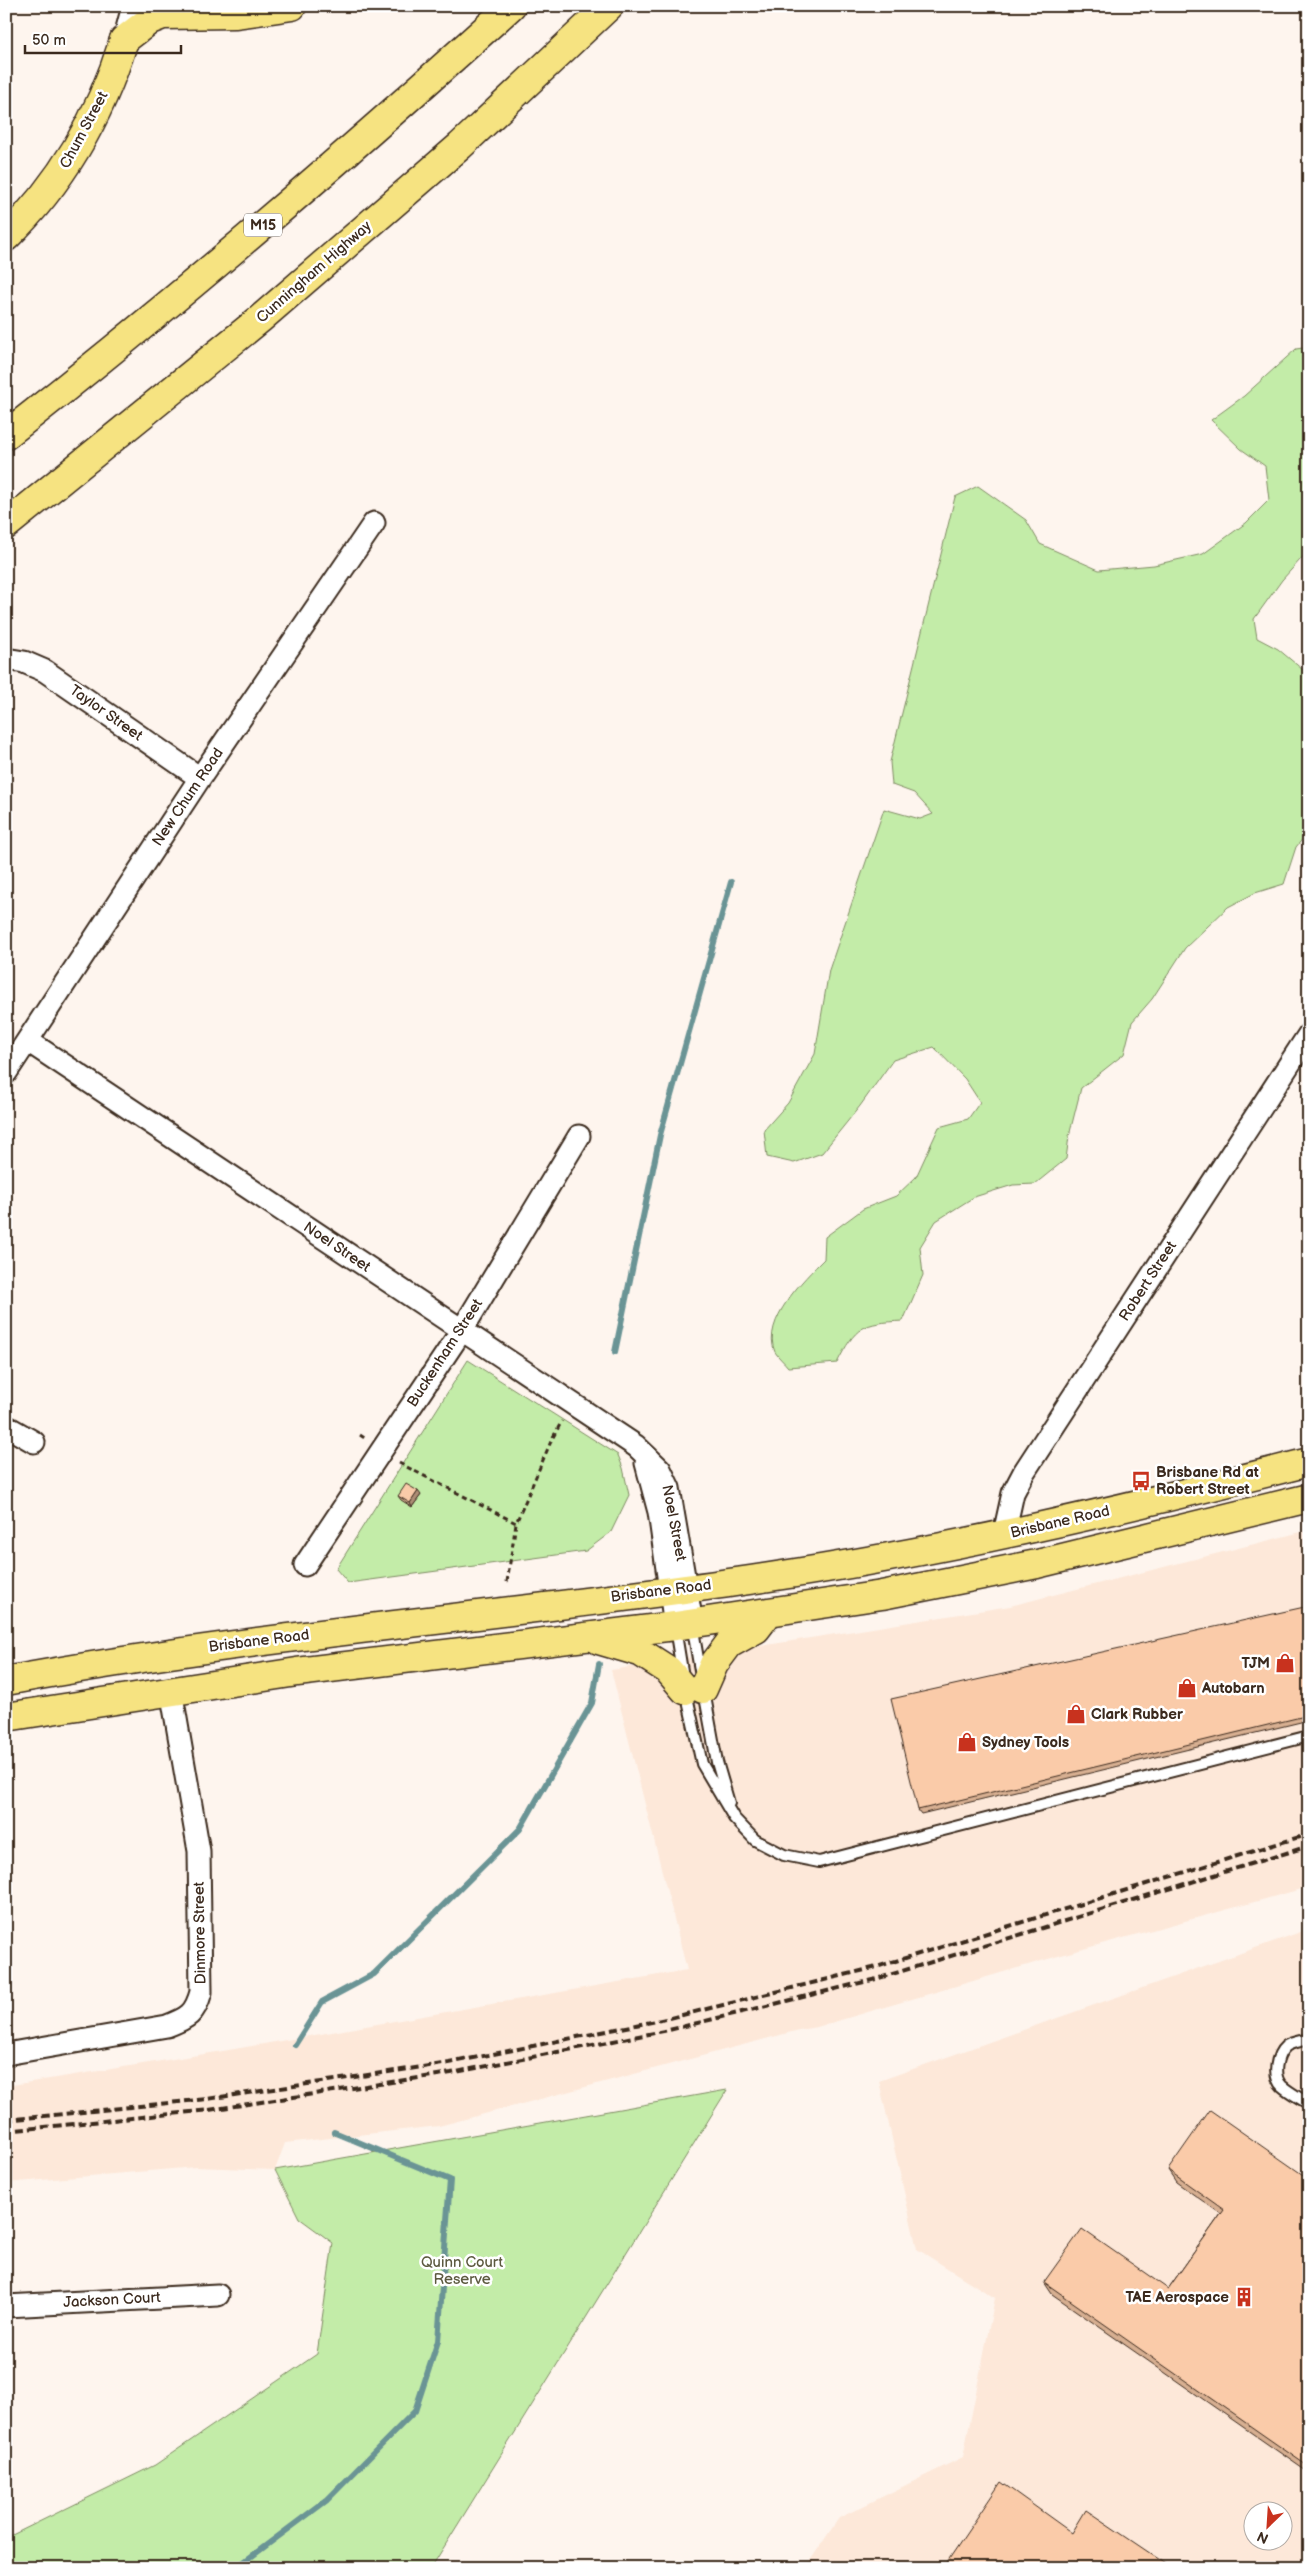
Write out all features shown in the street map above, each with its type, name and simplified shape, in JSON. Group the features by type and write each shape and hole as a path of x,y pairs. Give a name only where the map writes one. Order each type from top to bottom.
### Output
{"main road":[{"path":"124,40 150,20 163,15 236,14 292,6"},
{"name":"M15","path":"6,435 123,344 209,272 511,6"},
{"name":"Cunningham Highway","path":"6,525 260,319 460,146 609,6"},
{"name":"Chum Street","path":"6,237 36,205 76,148 102,98 124,40"},
{"path":"6,542 125,428"},
{"name":"Brisbane Road","path":"6,1681 176,1652 677,1590 879,1559 1168,1498 1309,1462"},
{"path":"6,1717 296,1672 683,1625 898,1592 1037,1564 1309,1498"},
{"path":"590,1637 614,1646 640,1652 694,1689 729,1644 756,1629 769,1612"}],"street":[{"name":"Chum Street","path":"124,40 133,6"},
{"name":"New Chum Road","path":"6,1073 200,778 374,523"},
{"name":"Taylor Street","path":"6,659 24,662 45,671 200,778"},
{"name":"Robert Street","path":"1004,1534 1013,1493 1024,1472 1309,1034"},
{"name":"Noel Street","path":"28,1041 572,1404 625,1436 644,1455 652,1478 683,1625"},
{"name":"Buckenham Street","path":"305,1565 462,1330 578,1136"},
{"path":"6,1426 34,1442"},
{"name":"Dinmore Street","path":"6,2054 167,2026 185,2020 197,2008 201,1992 198,1851 172,1690"},
{"name":"Jackson Court","path":"6,2306 218,2295"}],"lane":[{"name":"Noel Street","path":"683,1625 694,1689"},
{"name":"Noel Street","path":"683,1625 694,1689"},
{"path":"694,1689 734,1818"},
{"path":"694,1689 702,1764 734,1818 755,1840 784,1855 819,1862 1309,1736"},
{"path":"1309,2039 1288,2045 1284,2049 1280,2054 1277,2072 1282,2085 1309,2104"}],"path":[{"path":"507,1582 516,1523 552,1439 572,1404"},
{"path":"391,1457 406,1469 516,1523"}],"shaded area":[{"path":"1309,1530 1309,1887 1065,1954 817,2027 799,2030 439,2126 285,2143 275,2170 196,2167 6,2183 6,2086 223,2051 687,1970 611,1670 1010,1606"},
{"path":"1309,1929 1309,2568 805,2568 839,2518 963,2457 995,2298 917,2249 879,2081"}],"green space":[{"path":"1309,347 1309,550 1282,580 1254,619 1257,638 1278,649 1309,675 1309,831 1296,847 1284,884 1255,893 1228,907 1185,948 1152,999 1132,1022 1124,1054 1081,1088 1069,1136 1066,1159 1035,1184 1013,1185 974,1197 936,1221 920,1247 923,1275 903,1321 878,1323 862,1329 855,1334 837,1363 788,1367 775,1352 772,1340 774,1327 787,1301 824,1259 825,1237 863,1209 896,1196 916,1177 939,1127 968,1119 980,1102 965,1079 934,1047 893,1060 860,1106 822,1153 794,1163 767,1157 764,1130 788,1103 815,1054 829,970 884,809 920,819 933,814 914,793 892,785 890,762 955,497 978,486 1026,520 1040,544 1099,570 1154,565 1203,554 1246,523 1269,500 1265,466 1241,449 1211,420 1244,396 1296,349"},
{"path":"468,1360 618,1455 629,1495 611,1532 586,1551 348,1583 336,1569"},
{"name":"Quinn Court Reserve","path":"727,2090 431,2568 6,2568 6,2538 155,2465 317,2354 333,2243 299,2218 275,2170"}],"building":[{"path":"406,1484 418,1491 410,1503 398,1496"},
{"path":"1309,1606 1309,1715 918,1810 891,1699"},
{"name":"TAE Aerospace","path":"1210,2110 1309,2179 1309,2467 1044,2282 1082,2229 1168,2289 1224,2210 1168,2170"},
{"path":"1001,2482 1072,2533 1086,2510 1172,2568 943,2568"}],"waterway":[{"path":"615,1352 660,1135 731,882"},
{"path":"295,2045 322,2002 374,1974 520,1829 592,1703 599,1664"},
{"path":"236,2568 327,2500 415,2411 438,2341 450,2180 334,2132"}],"railway":[{"path":"6,2120 207,2099 449,2063 666,2019 873,1968 1309,1834"},
{"path":"6,2131 209,2110 451,2073 669,2030 876,1979 1309,1846"}],"place":[{"name":"Brisbane Rd at Robert Street","path":"1141,1481"},
{"name":"TJM","path":"1285,1663"},
{"name":"Autobarn","path":"1187,1688"},
{"name":"Clark Rubber","path":"1076,1714"},
{"name":"Sydney Tools","path":"967,1742"},
{"name":"TAE Aerospace","path":"1244,2297"}]}
